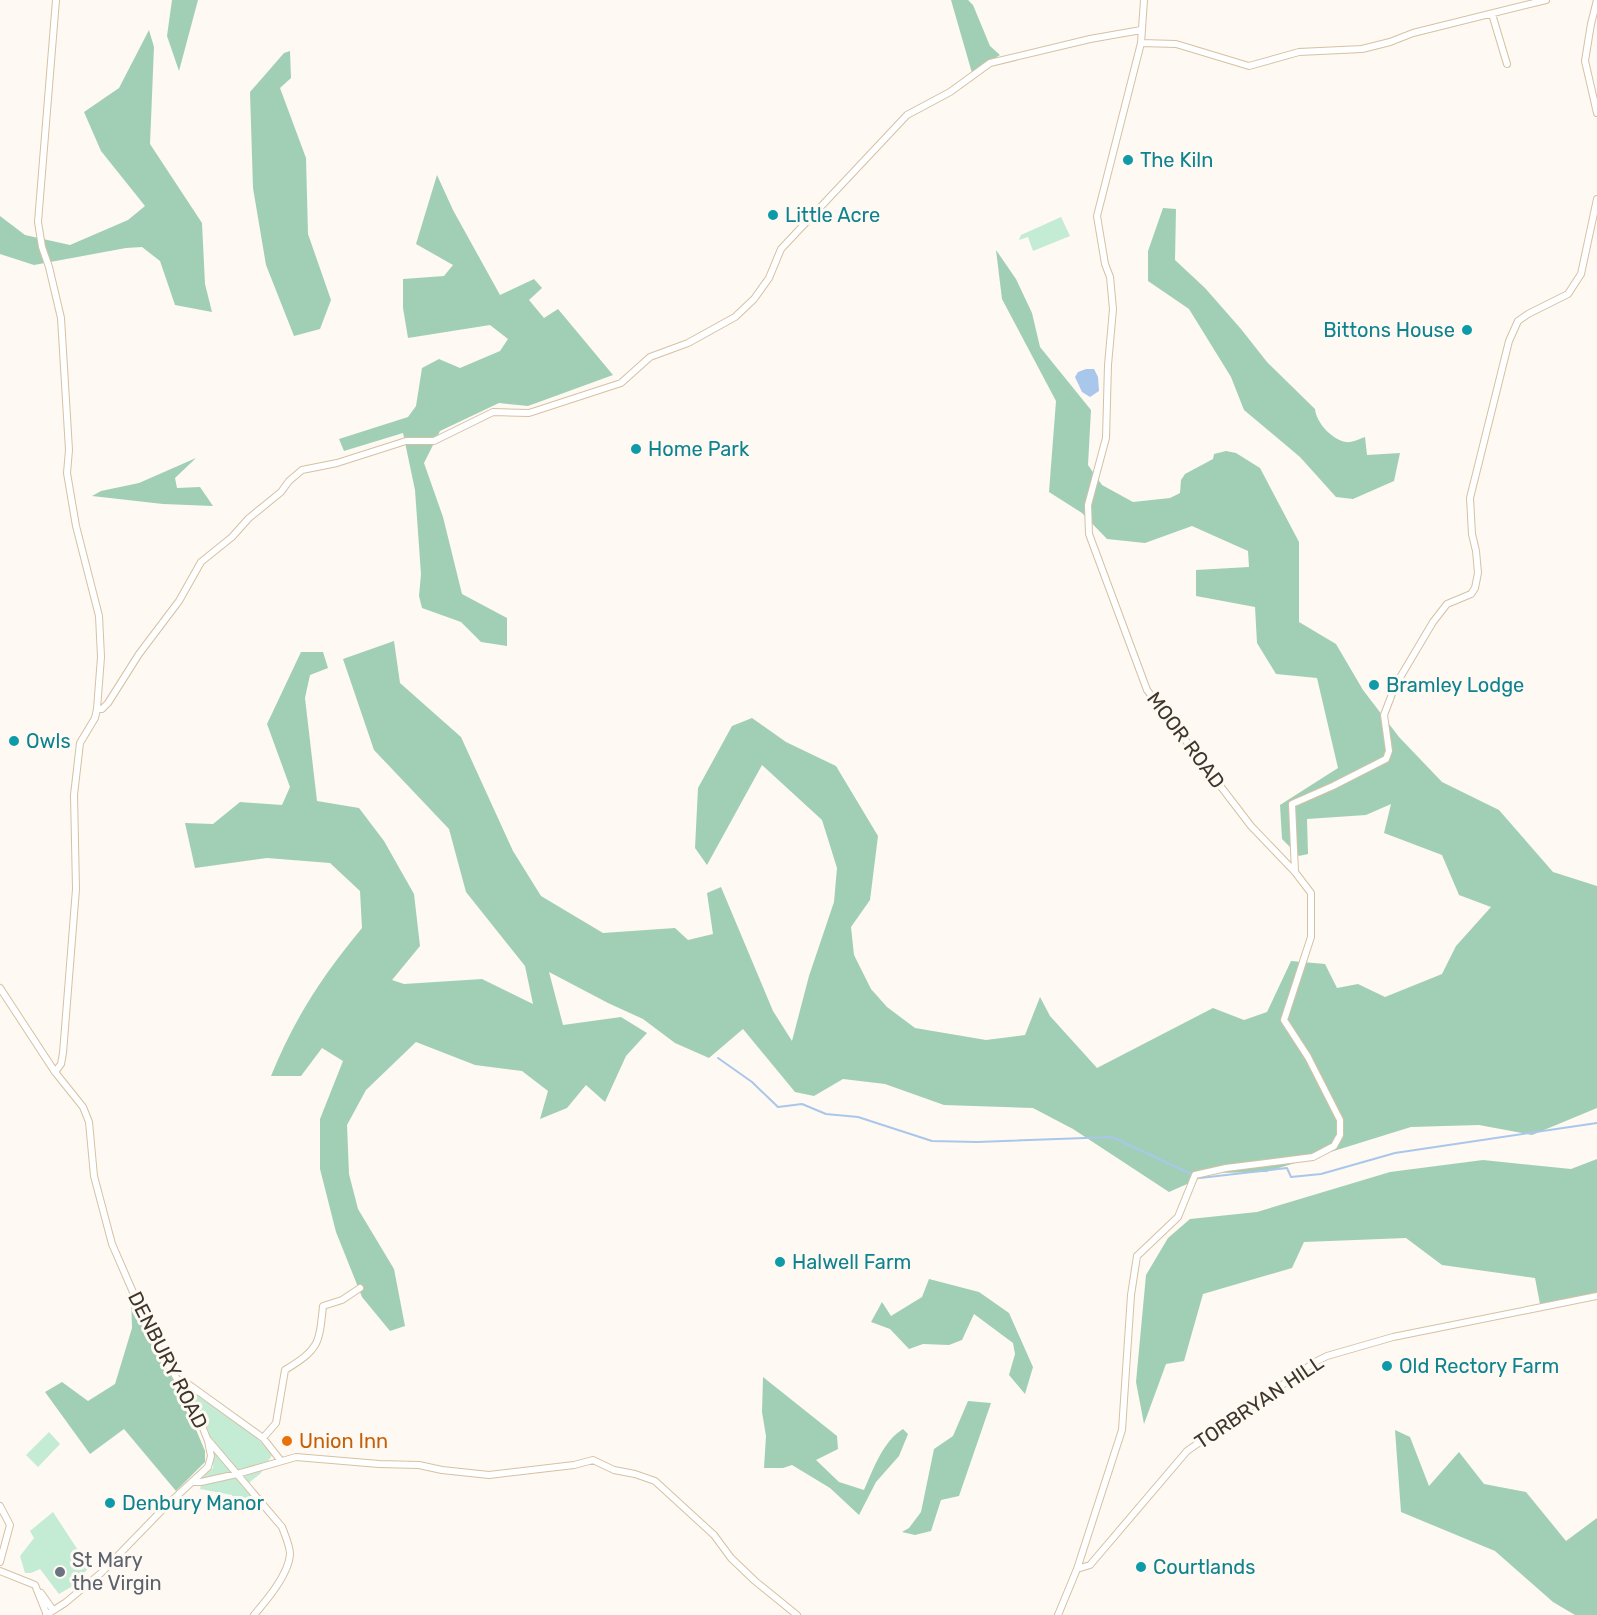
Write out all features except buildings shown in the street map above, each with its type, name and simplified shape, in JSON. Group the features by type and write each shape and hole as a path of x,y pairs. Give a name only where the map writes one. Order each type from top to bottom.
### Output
{"street":[{"path":"55,1072 61,1064 63,1053 67,990 74,934 76,773 80,743 95,718 97,709 101,657 99,616 76,526 67,473 69,450 61,318 42,247 38,222 56,0"},
{"name":"MOOR ROAD","path":"1144,0 1141,43 1097,216 1105,264 1110,277 1113,309 1108,365 1106,438 1088,505 1089,534 1147,690 1251,826 1296,872"},
{"path":"1141,43 1176,44 1250,66 1299,52 1362,49 1413,33 1492,14 1530,2 1546,0"},
{"path":"1597,0 1585,61 1597,112"},
{"path":"1492,14 1507,64"},
{"path":"97,709 102,709 108,703 139,654 179,601 201,562 232,537 249,518 281,492 289,481 302,470 337,463 406,441 434,441 493,412 529,413 621,383 650,357 688,343 735,317 754,299 769,279 781,249 907,115 950,92 990,63 1090,39 1141,30"},
{"path":"1058,1615 1077,1569 1122,1430 1131,1295 1137,1256 1178,1217 1195,1175 1226,1168 1313,1157 1334,1146 1340,1135 1340,1120 1308,1057 1284,1020 1311,937 1311,893 1296,872 1292,804 1386,759 1389,751 1384,715 1395,686 1433,622 1447,604 1471,594 1475,588 1478,573 1472,534 1470,498 1509,341 1518,321 1568,294 1581,274 1597,199"},
{"name":"DENBURY ROAD","path":"0,988 55,1072 83,1107 89,1122 94,1176 112,1244 153,1338 197,1413 208,1441"},
{"path":"262,1438 276,1423 285,1370 310,1355 320,1335 323,1306 342,1300 360,1288"},
{"name":"TORBRYAN HILL","path":"1077,1569 1090,1565 1187,1451 1315,1362 1327,1356 1393,1337 1597,1296"},
{"path":"179,1380 188,1384 262,1438 281,1461"},
{"path":"208,1441 282,1527 290,1555 272,1595 254,1615"},
{"path":"35,1585 46,1615 101,1573 208,1467 211,1456 208,1441"},
{"path":"192,1482 201,1482 305,1457 378,1464 419,1464 442,1470 489,1475 574,1465 593,1460 614,1470 655,1481 714,1535 731,1558 754,1581 797,1615"},
{"path":"0,1506 10,1524 0,1562"},
{"path":"0,1571 35,1585 54,1610"}],"green space":[{"path":"172,0 198,0 179,71 167,36"},
{"path":"951,0 968,0 973,5 990,46 1000,55 972,73"},
{"path":"149,30 154,47 150,144 202,223 205,284 212,312 175,305 160,261 142,247 34,265 0,254 0,216 25,235 70,245 128,220 145,206 101,151 84,112 119,88"},
{"path":"290,51 291,78 280,88 306,158 308,234 331,300 320,329 294,336 266,265 253,188 250,92 284,53"},
{"path":"437,175 453,210 500,295 534,279 542,288 529,300 544,318 558,309 613,375 528,406 499,403 440,431 424,463 443,517 462,594 507,618 507,646 481,642 461,622 422,608 419,596 421,574 415,490 403,433 344,451 339,439 408,417 416,406 422,368 439,359 460,368 500,351 508,339 490,325 408,338 403,308 403,279 444,276 453,265 416,244"},
{"path":"1163,208 1176,209 1175,260 1205,288 1267,362 1315,409 1318,419 1330,434 1346,442 1365,437 1367,455 1400,453 1394,481 1353,499 1336,497 1300,457 1244,410 1231,377 1189,309 1148,281 1148,251"},
{"path":"1061,217 1070,236 1033,251 1028,237 1019,240 1021,235"},
{"path":"996,250 1016,279 1032,313 1040,347 1091,410 1088,465 1102,485 1133,502 1170,498 1180,493 1181,480 1185,474 1213,459 1214,454 1226,451 1236,453 1260,468 1299,542 1299,622 1336,644 1363,690 1399,737 1442,782 1499,810 1553,872 1597,886 1597,1108 1532,1135 1479,1125 1411,1127 1266,1172 1212,1173 1169,1192 1073,1129 1033,1108 944,1105 885,1084 843,1079 814,1096 795,1092 743,1029 709,1058 675,1043 643,1019 549,972 563,1025 621,1017 647,1033 626,1056 605,1102 586,1085 567,1108 540,1119 548,1091 522,1071 475,1065 416,1042 366,1090 347,1125 349,1174 358,1209 394,1269 405,1326 390,1331 362,1297 336,1232 320,1169 320,1119 343,1061 322,1048 301,1076 271,1076 289,1035 310,998 362,928 360,891 330,863 267,858 195,868 185,823 213,824 240,802 282,805 290,787 267,724 301,652 323,652 328,668 310,675 305,698 317,801 359,808 384,841 414,894 420,946 392,980 404,984 482,979 533,1004 525,966 466,892 449,829 374,750 343,659 394,641 400,683 461,737 513,851 541,896 603,933 675,928 688,940 713,934 707,893 721,887 773,1011 792,1041 809,976 834,902 837,868 822,820 762,765 707,865 695,848 698,788 732,726 752,718 786,742 836,766 878,836 870,900 851,927 854,955 871,989 887,1007 915,1028 986,1040 1025,1035 1040,997 1050,1016 1097,1068 1213,1008 1244,1020 1267,1012 1291,961 1325,964 1337,988 1358,984 1385,997 1442,974 1456,946 1491,907 1459,895 1442,855 1384,833 1391,804 1366,815 1307,819 1308,854 1299,856 1282,839 1280,805 1338,768 1317,678 1276,674 1257,643 1255,607 1196,596 1196,570 1249,567 1248,551 1192,526 1145,543 1107,539 1082,513 1049,492 1056,401 1002,299"},
{"path":"196,458 175,478 177,488 200,487 213,506 163,504 92,496 101,491 139,483"},
{"path":"1597,1159 1597,1295 1540,1304 1535,1278 1442,1265 1406,1238 1304,1242 1292,1268 1203,1294 1184,1361 1166,1364 1144,1424 1136,1382 1146,1275 1168,1238 1190,1219 1257,1212 1390,1172 1483,1160 1571,1169"},
{"path":"929,1279 979,1292 1009,1313 1033,1367 1025,1394 1009,1375 1015,1354 1013,1343 974,1314 962,1340 949,1345 923,1344 909,1349 890,1329 871,1322 882,1302 891,1316 922,1297"},
{"path":"131,1296 146,1332 179,1389 205,1451 205,1462 176,1491 124,1429 90,1454 45,1392 62,1382 88,1401 115,1384 132,1328"},
{"path":"763,1377 837,1436 838,1449 816,1460 839,1482 864,1490 879,1457 890,1441 903,1429 908,1434 899,1456 876,1482 859,1515 830,1488 792,1465 783,1468 764,1468 766,1436 762,1412"},
{"path":"190,1387 258,1439 272,1455 261,1473 244,1487 257,1500 254,1502 243,1499 237,1503 232,1495 200,1489 203,1477 213,1468 212,1445 203,1417 188,1388"},
{"path":"968,1401 991,1403 959,1496 941,1500 931,1531 915,1535 902,1532 909,1528 921,1512 934,1449 953,1436"},
{"path":"1395,1430 1410,1437 1429,1486 1459,1452 1484,1484 1526,1492 1566,1541 1597,1518 1597,1615 1575,1615 1553,1602 1495,1551 1401,1512"},
{"path":"49,1432 60,1444 38,1467 26,1455"},
{"path":"53,1512 89,1567 76,1584 59,1594 40,1569 25,1573 20,1556 34,1538 30,1531"}],"water":[{"path":"1094,369 1098,377 1099,391 1090,397 1082,392 1075,377 1078,372"}],"waterway":[{"path":"718,1058 752,1082 778,1107 802,1104 826,1114 858,1117 932,1141 977,1142 1112,1137 1191,1174"},
{"path":"1200,1178 1287,1168 1291,1177 1321,1174 1395,1153 1597,1123"}],"place":[{"name":"The Kiln","path":"1128,160"},
{"name":"Little Acre","path":"773,215"},
{"name":"Bittons House","path":"1467,330"},
{"name":"Home Park","path":"636,449"},
{"name":"Bramley Lodge","path":"1374,685"},
{"name":"Owls","path":"14,741"},
{"name":"Halwell Farm","path":"780,1262"},
{"name":"Old Rectory Farm","path":"1387,1366"},
{"name":"Union Inn","path":"287,1441"},
{"name":"Denbury Manor","path":"110,1503"},
{"name":"Courtlands","path":"1141,1567"},
{"name":"St Mary the Virgin","path":"60,1572"}]}
